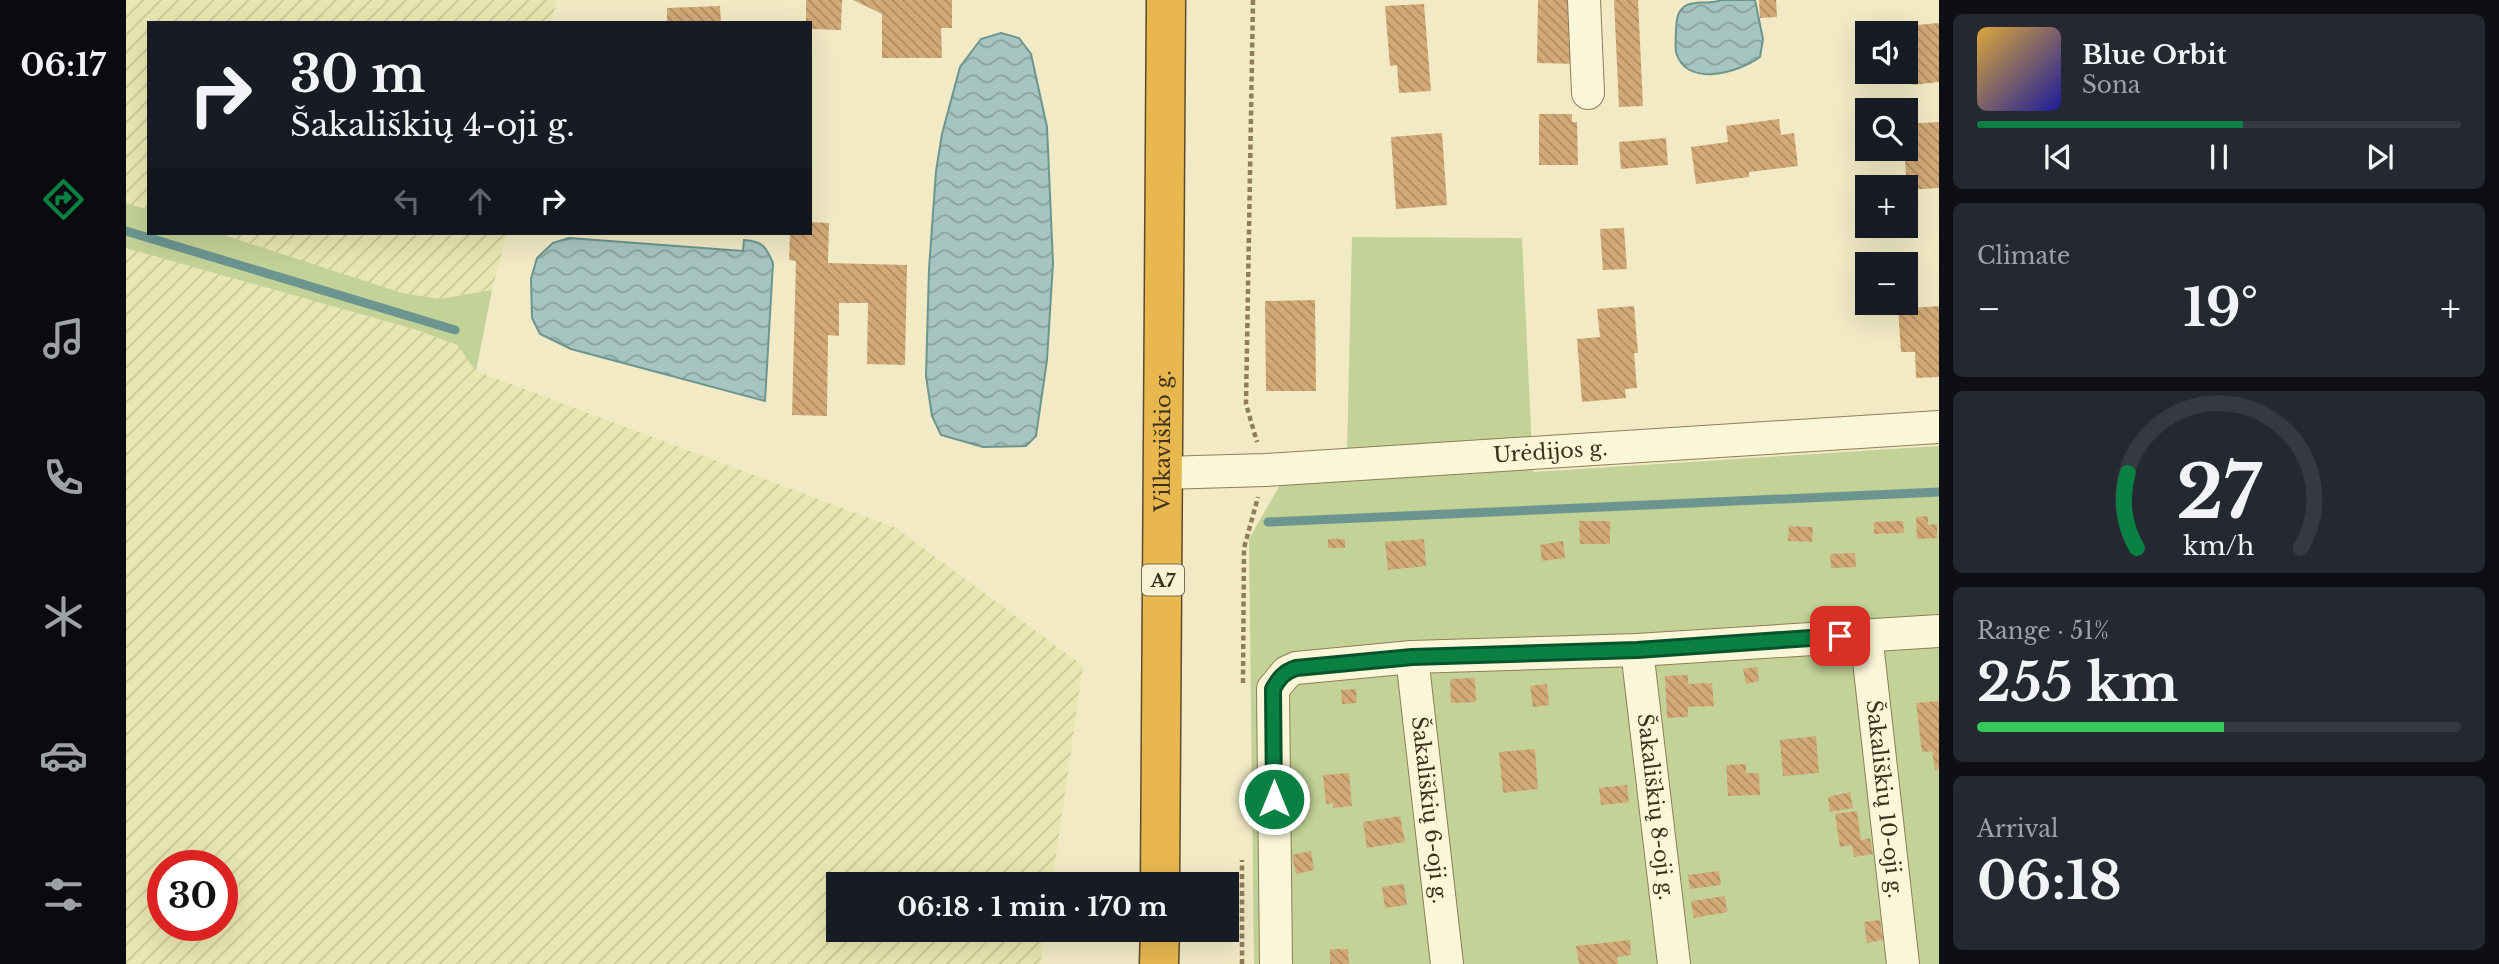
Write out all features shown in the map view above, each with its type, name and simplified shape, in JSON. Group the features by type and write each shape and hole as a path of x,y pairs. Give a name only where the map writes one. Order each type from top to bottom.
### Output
{"highway":[{"name":"Vilkaviškio g.","path":"1160,872 1166,0"},
{"path":"1159,964 1160,942"}],"street":[{"path":"1584,0 1588,93"},
{"name":"Urėdijos g.","path":"1163,473 1265,470 1939,427"},
{"path":"1276,964 1273,689 1287,671 1412,657 1637,650 1939,631"},
{"name":"Šakališkių 10-oji g.","path":"1866,635 1903,964"},
{"name":"Šakališkių 8-oji g.","path":"1637,650 1674,964"},
{"name":"Šakališkių 6-oji g.","path":"1412,657 1447,964"}],"shaded area":[{"path":"126,0 556,0 552,21 147,21 147,209 126,203"},
{"path":"224,235 506,235 492,290 440,299 401,293"},
{"path":"126,248 417,330 457,345 476,371 896,528 1083,666 1054,872 826,872 826,942 1043,942 1040,964 126,964"}],"green space":[{"path":"126,203 147,209 147,235 224,235 402,293 440,299 492,290 476,371 457,345 417,330 126,248"},
{"path":"1352,237 1522,238 1533,472 1939,446 1939,964 1254,964 1249,539 1280,485 1347,454"}],"water":[{"path":"1755,0 1763,39 1760,57 1726,72 1701,74 1682,63 1676,52 1678,14 1689,4"},
{"path":"1001,33 1019,38 1031,54 1047,127 1053,263 1047,360 1036,436 1026,446 983,447 941,435 932,416 926,376 929,269 936,171 942,134 960,67 981,39"},
{"path":"569,238 743,251 744,240 763,246 773,263 765,401 571,349 540,334 532,318 531,279 537,258 553,243"}],"building":[{"path":"806,0 842,0 841,30 812,29 812,21 806,21"},
{"path":"853,0 952,0 952,28 941,28 942,58 882,58 882,14"},
{"path":"1538,0 1579,0 1579,64 1537,63"},
{"path":"1614,0 1638,0 1643,106 1619,107"},
{"path":"1759,0 1776,0 1777,17 1760,18"},
{"path":"1424,4 1431,91 1399,93 1397,65 1390,66 1385,6"},
{"path":"720,6 721,21 667,21 667,8"},
{"path":"1939,23 1939,82 1913,85 1918,84 1918,25"},
{"path":"1539,114 1572,114 1572,122 1577,122 1578,165 1539,165"},
{"path":"1779,119 1781,135 1794,133 1798,166 1749,172 1749,177 1696,184 1691,147 1728,142 1726,126"},
{"path":"1939,122 1939,188 1918,189 1918,175 1906,175 1905,161 1918,161 1918,123"},
{"path":"1442,133 1447,205 1396,209 1391,137"},
{"path":"1666,138 1668,165 1621,169 1619,142"},
{"path":"812,222 829,223 828,263 907,265 905,365 867,364 868,303 839,303 839,336 828,335 827,416 792,415 796,261 789,260 790,235 812,235"},
{"path":"1624,228 1627,269 1603,270 1600,229"},
{"path":"1315,300 1316,391 1266,391 1265,301"},
{"path":"1634,306 1638,353 1634,353 1637,388 1625,389 1626,398 1582,402 1577,339 1600,337 1597,309"},
{"path":"1939,306 1939,377 1916,378 1915,352 1901,352 1898,315 1918,315 1918,308"},
{"path":"1928,516 1928,525 1937,524 1937,538 1917,539 1916,517"},
{"path":"1579,521 1610,521 1610,544 1580,544"},
{"path":"1903,521 1904,533 1874,534 1874,522"},
{"path":"1789,526 1813,527 1812,542 1788,541"},
{"path":"1328,539 1345,539 1345,548 1328,548"},
{"path":"1424,539 1426,566 1388,570 1385,542"},
{"path":"1563,541 1565,558 1542,561 1540,545"},
{"path":"1855,553 1856,567 1831,568 1830,554"},
{"path":"1757,667 1759,681 1746,684 1743,669"},
{"path":"1688,675 1688,684 1712,683 1714,706 1688,707 1688,717 1667,718 1665,676"},
{"path":"1475,678 1476,702 1451,703 1450,679"},
{"path":"1547,684 1549,705 1533,707 1530,686"},
{"path":"1356,689 1357,703 1342,704 1341,690"},
{"path":"1939,701 1939,769 1935,770 1932,751 1922,752 1916,703"},
{"path":"1816,736 1819,773 1783,776 1780,740"},
{"path":"1535,749 1538,789 1503,793 1499,752"},
{"path":"1746,764 1746,773 1759,773 1760,795 1728,796 1726,765"},
{"path":"1349,773 1352,806 1333,808 1333,803 1326,804 1323,775"},
{"path":"1627,785 1629,802 1601,805 1599,788"},
{"path":"1850,792 1853,808 1830,812 1828,797"},
{"path":"1857,811 1861,840 1870,838 1873,854 1854,857 1852,845 1840,847 1835,814"},
{"path":"1400,816 1405,842 1367,848 1363,822"},
{"path":"1311,851 1314,870 1296,874 1292,855"},
{"path":"1719,871 1721,885 1690,889 1688,875"},
{"path":"1404,884 1407,905 1385,908 1382,887"},
{"path":"1725,896 1727,912 1694,918 1691,901"},
{"path":"1880,920 1883,940 1867,943 1864,922"},
{"path":"1630,940 1631,955 1617,957 1618,964 1579,964 1576,946"},
{"path":"1330,949 1348,949 1349,964 1330,964"}],"waterway":[{"path":"126,231 455,330"},
{"path":"1268,522 1939,492"}],"route":[{"path":"1274,799 1273,689 1279,678 1296,668 1412,657 1637,650 1840,636"}]}
